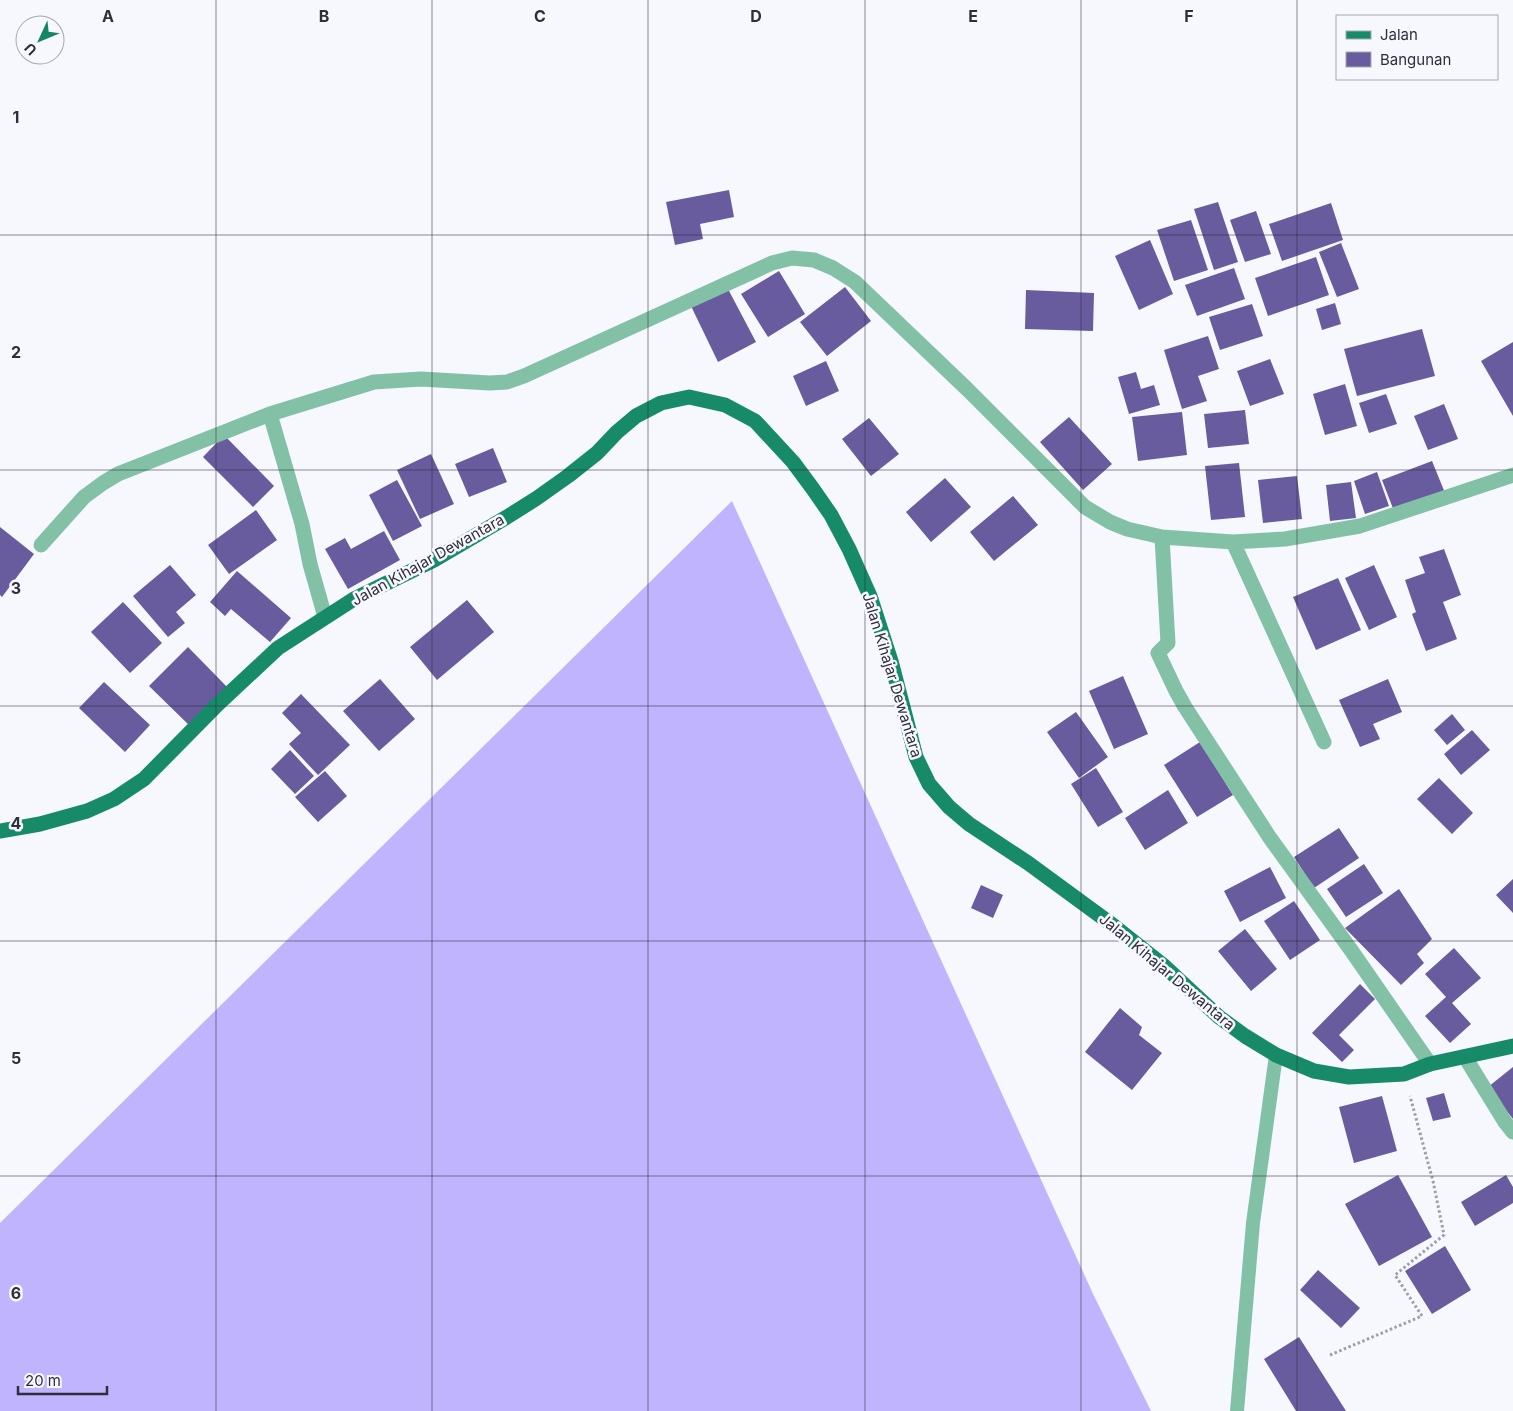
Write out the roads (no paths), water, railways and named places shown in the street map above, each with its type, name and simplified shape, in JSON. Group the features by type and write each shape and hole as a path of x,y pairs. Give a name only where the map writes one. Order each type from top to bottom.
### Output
{"main road":[{"name":"Jalan Kihajar Dewantara","path":"0,831 40,824 87,812 114,799 144,779 278,648 354,600 434,560 522,508 597,453 636,416 661,403 689,397 725,405 755,421 793,462 831,515 870,596 891,661 916,757 929,784 949,807 968,824 1028,863 1114,926 1163,965 1219,1017 1245,1036 1276,1055 1314,1071 1349,1077 1404,1074 1430,1064 1513,1046"}],"street":[{"path":"41,545 84,497 118,474 270,414 374,382 420,379 490,384 507,382 772,263 792,258 814,260 833,268 855,282 967,389 1085,507 1110,522 1127,529 1162,537 1233,542 1284,539 1360,526 1513,475"},
{"path":"270,414 302,524 310,564 325,617"},
{"path":"1162,537 1168,642 1158,654 1176,691 1270,838 1430,1064"},
{"path":"1233,542 1324,742"},
{"path":"1465,1057 1504,1122 1513,1132"}],"lane":[{"path":"1237,1411 1253,1223 1276,1055"}]}
